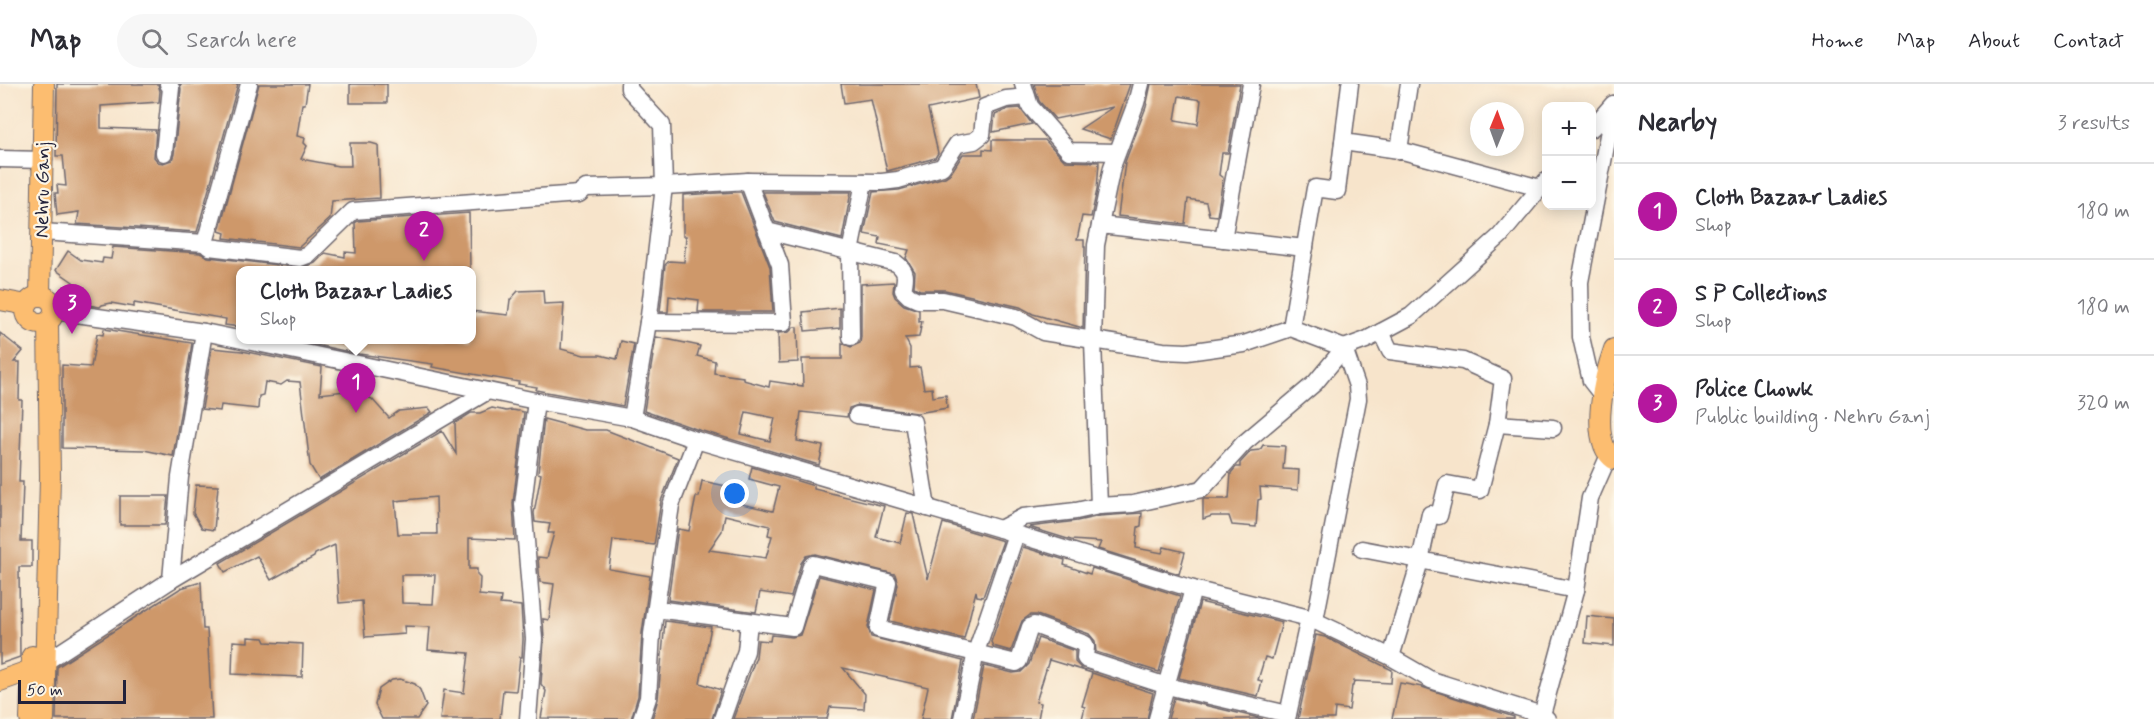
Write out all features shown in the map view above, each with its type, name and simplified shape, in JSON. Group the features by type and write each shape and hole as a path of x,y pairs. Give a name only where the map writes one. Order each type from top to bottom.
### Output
{"main road":[{"name":"Nehru Ganj","path":"33,301 42,232 44,84"},
{"path":"0,300 33,301 47,298 53,303 47,319 40,527 38,666 44,719"},
{"path":"1611,457 1601,436 1614,349"},
{"path":"1608,397 1614,426"},
{"path":"0,681 38,666"},
{"path":"30,719 38,666"}],"street":[{"path":"164,153 171,88 168,84"},
{"path":"205,243 249,84"},
{"path":"629,84 629,89 662,124 664,186 648,322 632,418"},
{"path":"1099,506 1093,341 1096,245 1112,167 1137,104 1141,84"},
{"path":"1223,239 1251,84"},
{"path":"1291,328 1315,188 1337,191 1350,84"},
{"path":"1399,150 1409,84"},
{"path":"42,232 205,243 209,247 303,258 353,211 579,194 586,188 748,181 894,181 942,167 957,144 974,141 982,135 985,107 1025,91 1029,106 1070,151 1117,153"},
{"path":"1596,124 1614,104"},
{"path":"1608,397 1591,381 1581,337 1580,282 1614,104"},
{"path":"1343,142 1399,150 1542,185"},
{"path":"0,159 44,160"},
{"path":"648,322 784,323 780,265 748,181"},
{"path":"851,337 850,252 864,182"},
{"path":"962,719 976,652 1008,532 1023,517 1099,506 1133,504 1202,489 1244,443 1315,383 1344,348 1411,316 1500,236 1542,186"},
{"path":"1100,225 1305,248"},
{"path":"767,231 896,263 903,268 906,276 903,290 909,296 918,300 943,300 1006,314 1043,332 1093,341 1187,352 1244,344 1291,328 1344,348"},
{"path":"47,319 204,332 236,339"},
{"path":"171,580 180,477 204,332"},
{"path":"1381,332 1390,351 1463,361 1503,379 1497,424 1480,490 1447,484 1439,516 1430,514 1420,561 1391,657"},
{"path":"262,344 536,401 632,418 696,441 1194,589 1312,619 1391,657 1431,680 1544,717 1576,590 1590,498 1611,457"},
{"path":"656,609 794,627 813,564 888,582 878,629 1018,662 1030,627 1034,625 1085,644 1087,660 1167,686 1288,717 1312,619 1358,399 1357,386 1344,348"},
{"path":"38,666 171,580 488,391"},
{"path":"528,719 534,639 523,504 536,401"},
{"path":"857,415 913,422 927,508"},
{"path":"1497,424 1553,428"},
{"path":"641,719 648,698 652,633 671,505 696,441"},
{"path":"1362,549 1576,590"},
{"path":"1156,719 1194,589"},
{"path":"722,719 746,651 749,622"}],"building":[{"path":"57,84 158,84 159,102 101,106 101,128 156,130 154,157 158,162 163,163 172,160 174,154 180,84 238,84 197,232 77,224 79,212 57,215 55,193 58,193 57,185 66,186 63,156 56,156"},
{"path":"259,84 308,84 297,136 305,138 304,143 307,146 301,159 338,166 351,166 350,143 378,145 380,198 332,201 330,219 299,247 224,238 225,233 219,231"},
{"path":"350,84 387,84 387,103 350,103"},
{"path":"841,84 976,84 979,98 928,109 938,153 935,158 887,171 871,99 844,103"},
{"path":"1034,84 1130,84 1111,139 1080,129 1113,107 1055,119 1039,101"},
{"path":"1151,84 1240,84 1228,153 1222,153 1219,175 1223,178 1217,216 1209,215 1206,202 1188,199 1185,224 1118,216 1125,162 1146,107","holes":["1179,96 1201,100 1198,124 1175,120"]},
{"path":"1020,108 1032,124 993,132 995,115 1008,109"},
{"path":"992,140 1045,140 1065,161 1099,162 1097,190 1091,217 1082,216 1077,240 1084,240 1085,247 1083,328 1033,314 1020,307 945,290 920,290 914,287 915,272 906,258 909,250 879,244 880,237 864,234 873,192 899,190 945,177 951,173 963,154 983,154 983,149 992,150"},
{"path":"741,192 770,267 773,312 698,312 699,300 669,296 668,312 660,312 665,265 669,261 684,262 686,236 683,236 683,195"},
{"path":"763,192 851,192 842,239 775,222"},
{"path":"469,213 470,266 308,266 315,263 325,253 345,257 345,252 356,253 355,223"},
{"path":"113,247 200,253 208,257 286,266 236,266 236,326 225,325 226,319 134,303 134,307 111,303 100,307 82,304 73,282 56,270 68,251 81,260 102,263 103,258 111,259"},
{"path":"894,282 895,297 904,305 919,310 919,322 922,321 919,337 905,338 910,348 910,368 920,367 924,389 932,388 933,397 946,395 947,408 917,413 858,405 849,408 847,417 801,412 797,441 823,446 819,465 699,430 644,411 656,337 700,346 697,356 715,361 714,373 743,377 743,380 769,387 770,381 803,386 802,359 842,359 842,343 851,347 860,343 861,284","holes":["746,412 775,418 770,441 741,434"]},
{"path":"543,290 544,304 564,303 561,349 584,355 600,355 617,359 621,341 634,344 623,406 536,390 537,387 518,384 519,382 432,367 433,364 359,354 312,344 476,344 476,312 508,315 510,300 518,291"},
{"path":"840,308 840,328 805,331 803,312"},
{"path":"797,327 798,362 779,363 778,333 789,332"},
{"path":"104,329 192,343 173,456 144,450 62,448 62,365 91,367 97,334 103,335"},
{"path":"0,333 23,351 14,362 20,362 19,400 22,400 19,482 23,482 21,541 32,541 32,567 19,567 20,657 0,664"},
{"path":"212,348 242,351 322,367 320,394 354,390 372,399 389,418 399,411 429,408 432,412 319,480 310,465 300,382 287,381 281,385 265,382 263,395 259,396 258,409 221,405 220,411 202,409"},
{"path":"492,408 524,412 513,503 515,540 469,538 469,569 477,569 477,575 480,578 479,595 501,597 500,604 521,606 522,657 520,657 516,691 503,690 500,719 440,719 444,690 464,693 469,653 428,650 430,627 404,626 405,634 365,637 362,601 339,603 335,545 271,580 257,556 225,572 220,563 442,431 456,454 455,423 471,413 480,413","holes":["436,497 437,534 398,534 395,501","401,575 435,575 433,604 402,603"]},
{"path":"544,419 585,430 606,430 678,458 661,501 654,545 613,540 609,569 650,576 642,633 638,696 631,719 541,718 546,691 541,684 543,619 549,620 554,584 540,582 538,557 547,558 554,533 548,533 550,524 535,522 534,513 541,474 538,473"},
{"path":"1263,445 1285,446 1283,469 1299,470 1298,490 1260,487 1261,499 1258,500 1256,527 1232,525 1229,516 1212,516 1203,519 1203,499 1229,499 1231,473 1236,467 1240,467 1240,463 1251,451 1260,450"},
{"path":"752,467 814,486 814,489 884,506 876,537 900,543 907,513 913,514 928,579 943,523 1003,541 983,597 977,596 976,591 964,639 890,621 898,584 895,574 815,554 806,556 801,563 791,597 760,592 756,612 668,600 678,529 689,531 702,481 731,487 728,501 773,511 779,487 749,479","holes":["725,515 770,526 768,535 772,536 766,558 709,550 722,531"]},
{"path":"196,485 218,486 214,530 202,528 193,513"},
{"path":"120,496 168,496 165,525 120,525"},
{"path":"1142,513 1136,548 1162,553 1164,547 1185,552 1179,574 1098,549 1101,542 1071,540 1029,527 1100,516"},
{"path":"1023,547 1065,560 1064,565 1090,574 1092,568 1180,596 1159,672 1096,652 1095,641 1089,634 1037,615 1030,615 1022,621 1011,651 993,646 991,642"},
{"path":"819,576 876,590 868,627 871,637 963,661 952,719 921,719 928,687 843,668 865,694 864,709 830,707 827,719 733,719 756,657 758,640 770,641 771,635 792,637 800,635"},
{"path":"201,582 203,629 207,629 212,719 56,719 57,667 181,588"},
{"path":"1200,602 1282,622 1272,659 1265,657 1258,680 1262,681 1258,696 1179,678"},
{"path":"1587,616 1614,619 1614,646 1585,643"},
{"path":"665,621 711,627 700,683 721,690 712,719 652,719 658,699"},
{"path":"1316,635 1325,637 1392,670 1391,683 1354,681 1349,710 1335,708 1334,719 1298,719"},
{"path":"248,637 264,638 266,642 303,644 302,677 232,674 233,641 248,642"},
{"path":"1038,638 1075,651 1075,662 1083,670 1153,693 1147,719 1082,719 1085,707 1082,706 1092,673 1049,660 1036,702 1041,703 1038,719 973,719 984,666 1013,673 1021,672 1029,664"},
{"path":"400,679 415,684 426,706 417,719 382,719 375,705 379,689 392,680"},
{"path":"1400,683 1422,687 1514,717 1514,719 1392,719"},
{"path":"1174,698 1263,719 1168,719"}],"place":[{"name":"S P Collections","path":"424,261"},
{"name":"Police Chowk","path":"72,334"},
{"name":"Cloth Bazaar Ladies","path":"356,413"}]}
